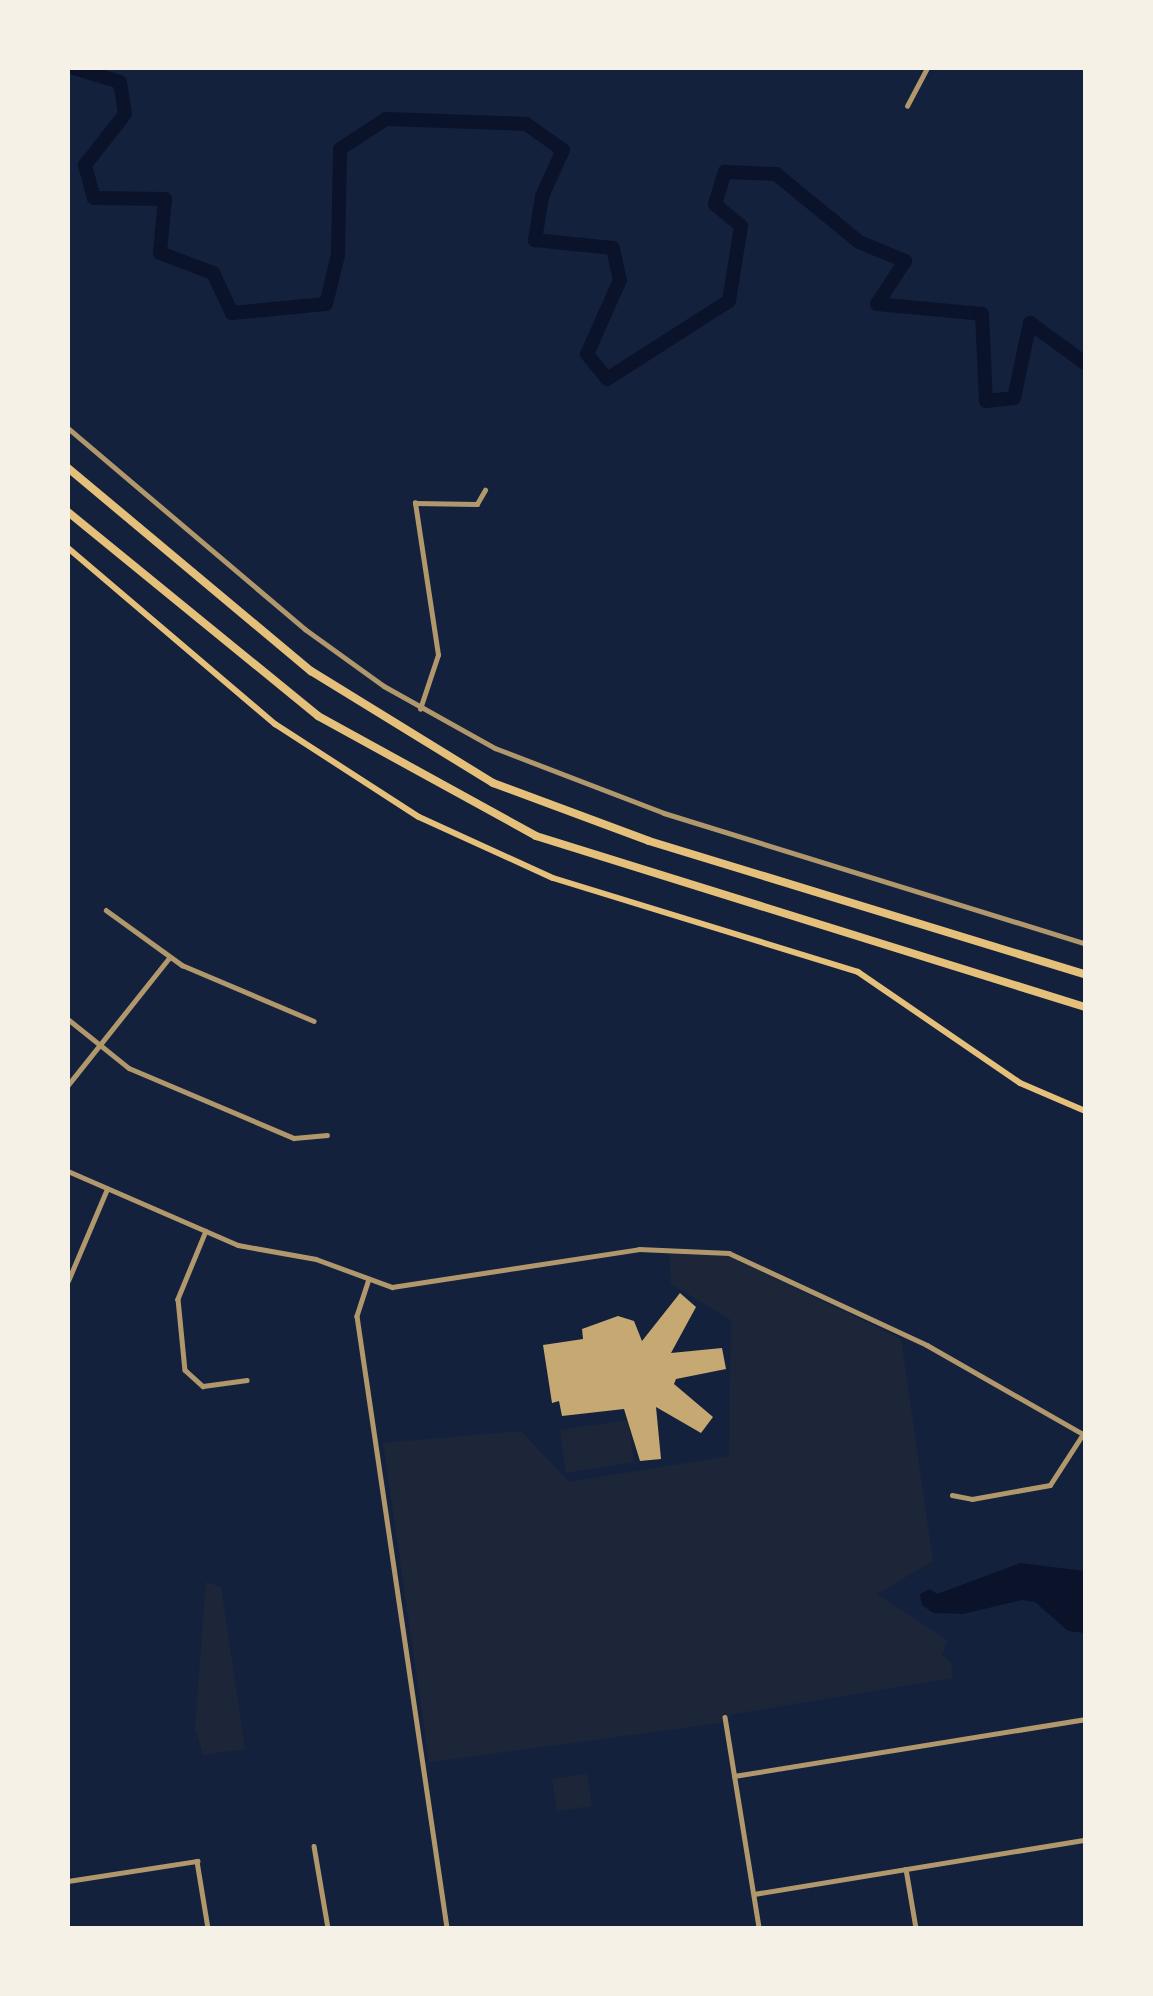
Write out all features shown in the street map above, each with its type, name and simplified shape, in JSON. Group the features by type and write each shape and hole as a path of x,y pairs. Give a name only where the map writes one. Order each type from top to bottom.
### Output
{"highway":[{"path":"68,468 312,671 493,783 649,841 1085,974"},
{"path":"68,512 318,716 536,836 1085,1007"}],"main road":[{"path":"68,548 275,724 419,817 553,877 858,972 1020,1083 1085,1111"}],"street":[{"path":"907,106 927,68"},
{"path":"68,428 305,629 420,709 554,775 1085,943"},
{"path":"420,709 438,655 415,503 477,504 485,490"},
{"path":"106,910 169,958 314,1021"},
{"path":"68,1085 169,958"},
{"path":"68,1019 129,1068 294,1138 327,1135"},
{"path":"68,1171 206,1231 401,1287 639,1249 714,1250 760,1264 928,1345 1084,1434 1050,1485 972,1499 952,1495"},
{"path":"68,1281 107,1189"},
{"path":"206,1231 177,1299 185,1370 203,1386 247,1380"},
{"path":"369,1279 357,1316 447,1928"},
{"path":"725,1717 759,1928"},
{"path":"734,1776 1085,1719"},
{"path":"754,1894 1085,1840"},
{"path":"314,1846 328,1928"},
{"path":"68,1881 197,1861 208,1928"},
{"path":"906,1869 916,1928"}],"shaded area":[{"path":"669,1249 729,1256 901,1339 933,1561 877,1594 947,1640 942,1656 951,1662 953,1678 733,1714 720,1723 429,1762 383,1443 521,1431 569,1482 729,1456 731,1320 671,1284"},
{"path":"628,1420 634,1462 566,1473 560,1430"},
{"path":"1020,1563 1085,1571 1085,1633 1068,1631 1035,1602 1022,1600 963,1614 933,1613 922,1605 920,1594 930,1589 937,1594"},
{"path":"206,1582 221,1587 245,1749 203,1755 195,1728"},
{"path":"587,1774 592,1806 557,1811 552,1779"}],"building":[{"path":"680,1293 696,1307 671,1353 722,1348 726,1369 676,1379 674,1384 713,1417 701,1433 656,1407 661,1459 640,1461 624,1409 562,1416 559,1401 552,1403 543,1345 583,1339 582,1329 618,1316 634,1321 642,1341"}],"waterway":[{"path":"74,68 120,82 125,114 85,165 94,198 165,199 160,253 213,273 232,313 326,304 338,255 340,149 386,119 526,124 563,150 542,196 535,240 613,248 620,280 587,354 607,379 729,301 741,226 715,204 725,172 776,174 859,242 905,261 877,304 982,314 986,401 1014,398 1030,323 1085,363"}]}
